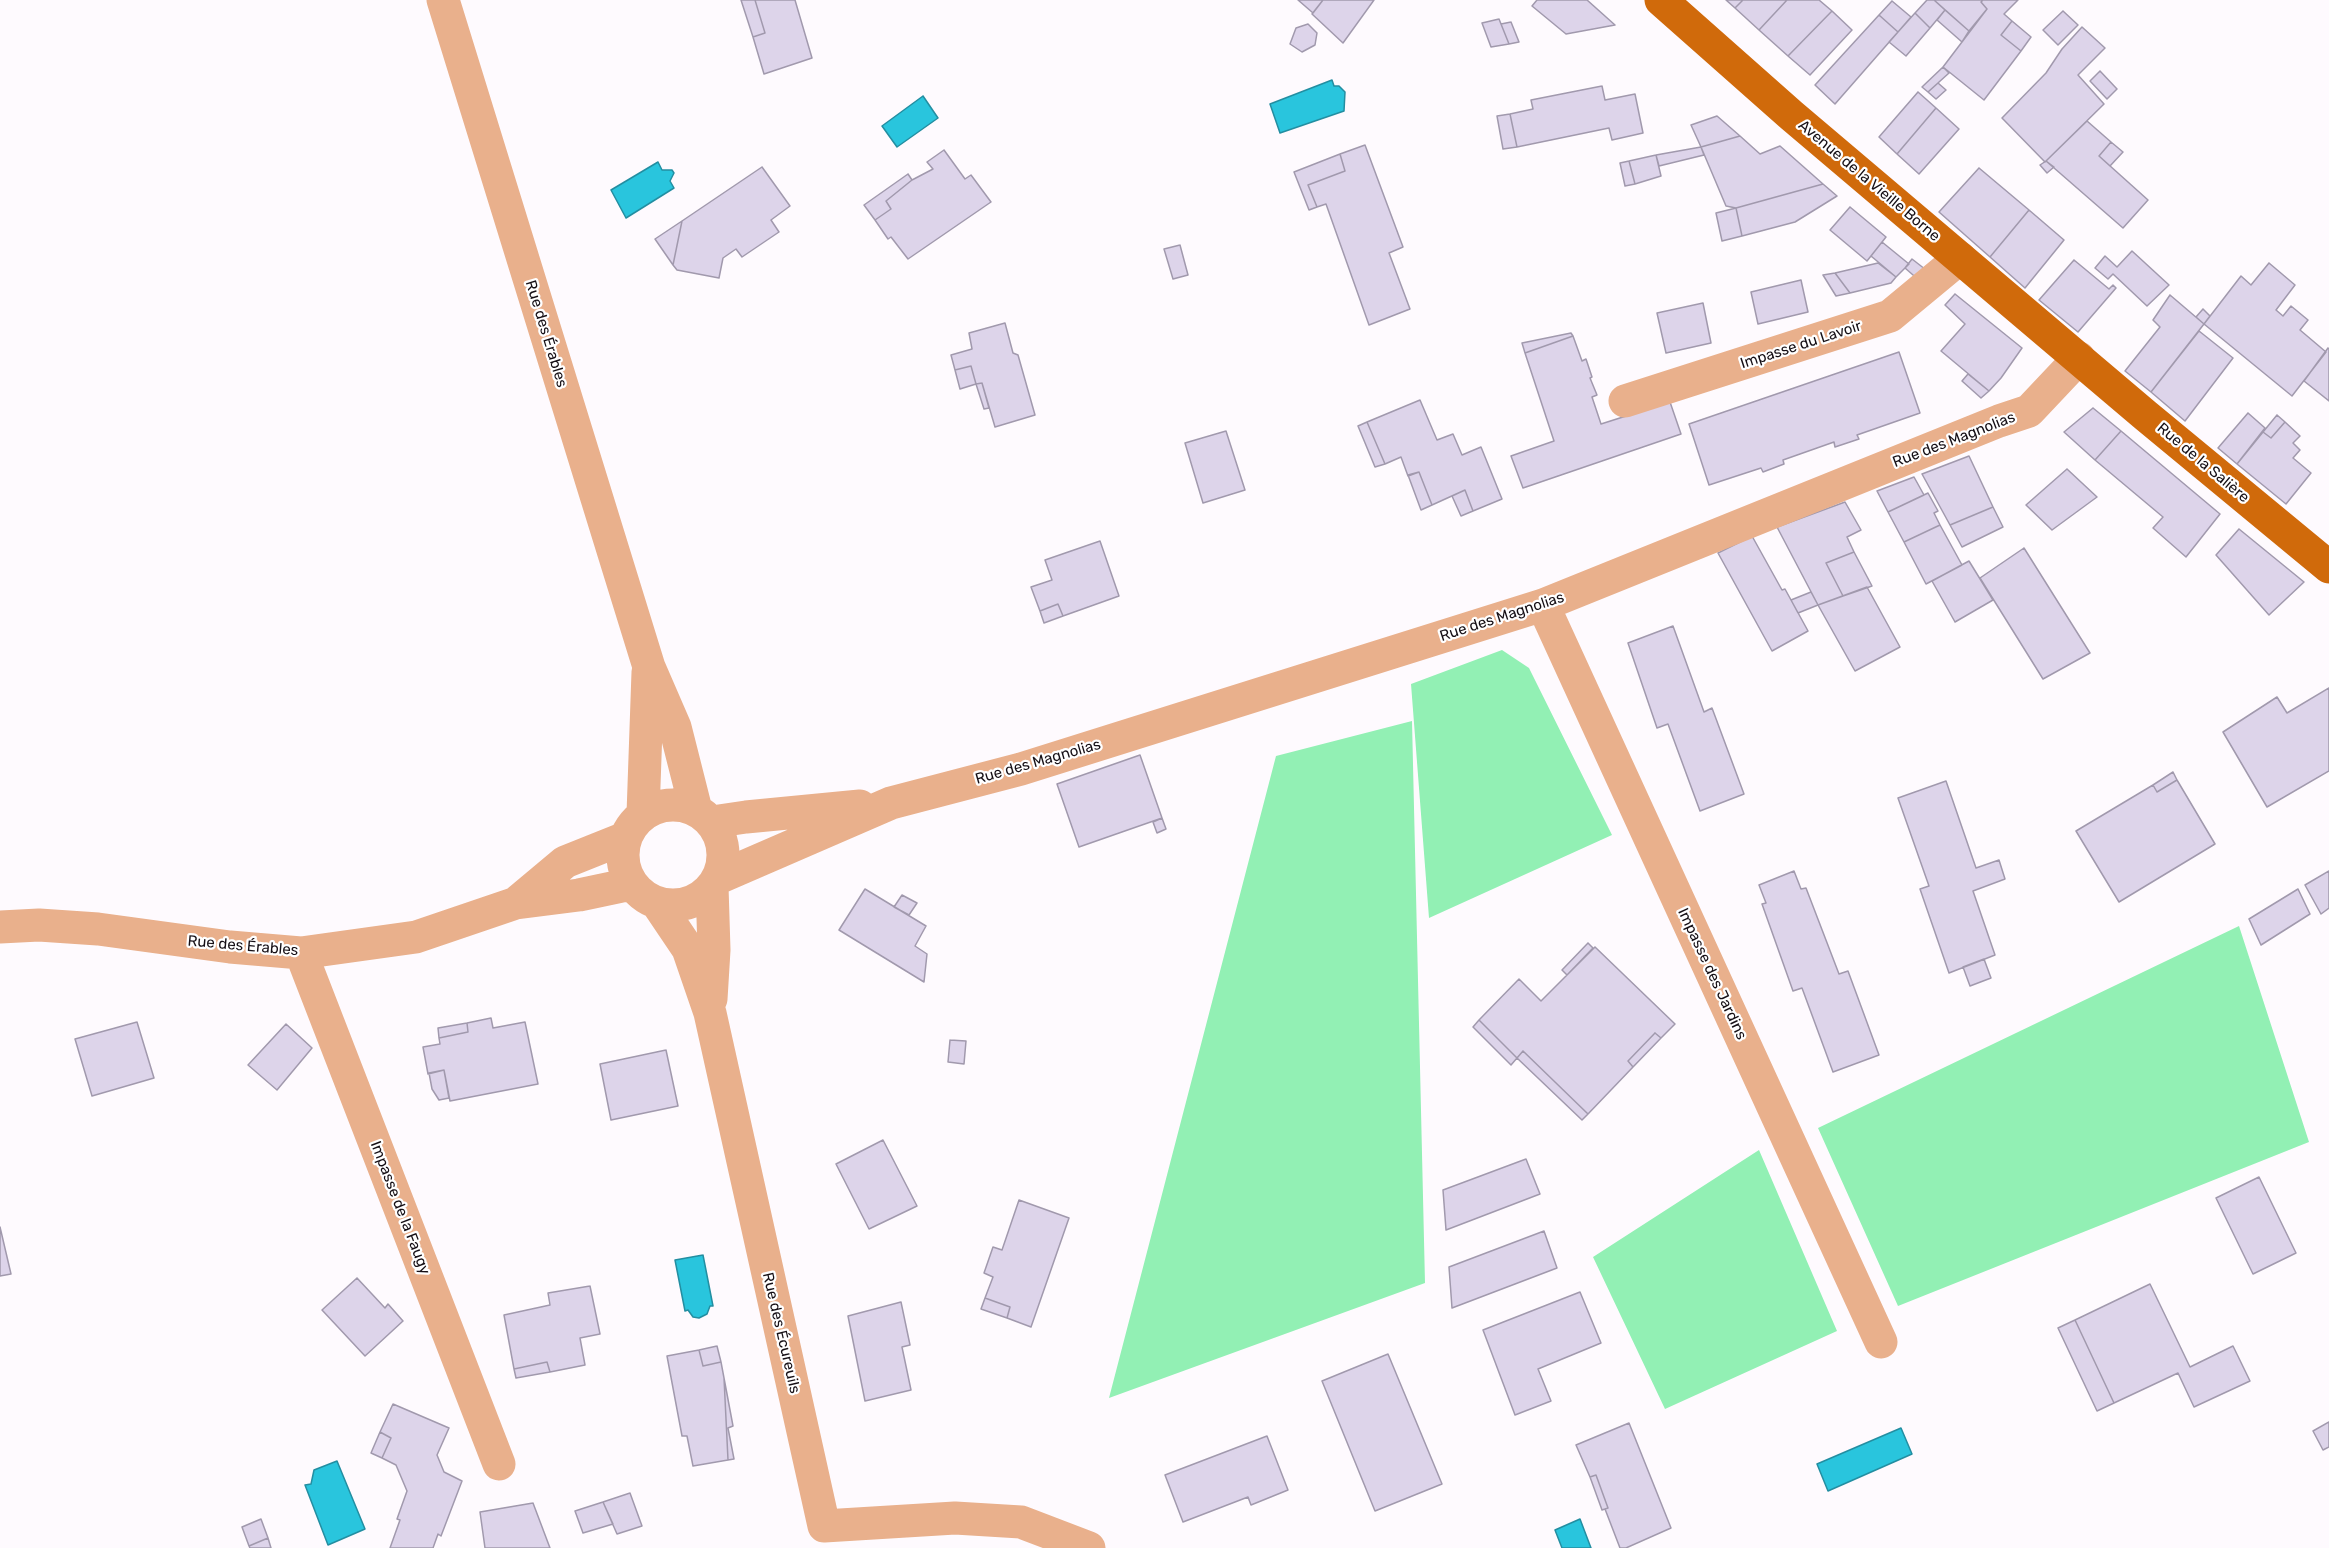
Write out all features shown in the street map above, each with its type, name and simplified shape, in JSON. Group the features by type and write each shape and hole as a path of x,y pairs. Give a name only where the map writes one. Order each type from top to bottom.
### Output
{"main road":[{"name":"Avenue de la Vieille Borne","path":"1661,0 1791,115 2079,358"},
{"name":"Rue de la Salière","path":"2079,358 2329,567"}],"street":[{"name":"Rue des Érables","path":"443,0 649,667 675,728 704,816"},
{"name":"Impasse du Lavoir","path":"1625,401 1890,316 1960,258"},
{"name":"Rue des Magnolias","path":"704,816 746,817 891,803 1021,769 1543,606 1999,421 2029,411 2079,358"},
{"name":"Impasse des Jardins","path":"1543,606 1881,1342"},
{"name":"Rue des Érables","path":"516,903 565,862 634,826 649,667"},
{"name":"Rue des Magnolias","path":"715,882 891,803"},
{"path":"677,804 704,816 722,840 724,860 715,882 706,894 688,904 672,906 644,894 624,870 622,854 634,826 657,807 677,804"},
{"name":"Rue des Écureuils","path":"710,1012 715,882"},
{"name":"Rue des Érables","path":"0,927 39,925 98,929 230,947 301,953 416,937 516,903 579,895 644,894"},
{"name":"Rue des Écureuils","path":"644,894 688,949 710,1012 824,1526 955,1518 1021,1522 1089,1548"},
{"name":"Impasse de la Faugy","path":"301,953 499,1464"}],"green space":[{"path":"1502,650 1529,668 1612,835 1429,918 1411,684"},
{"path":"1412,721 1425,1283 1109,1398 1276,756"},
{"path":"2239,926 2309,1142 1898,1306 1818,1128"},
{"path":"1759,1150 1837,1331 1665,1409 1593,1257"}],"water":[{"path":"1332,80 1334,86 1339,86 1345,92 1344,111 1280,133 1270,104"},
{"path":"923,96 938,118 897,147 882,126"},
{"path":"658,162 662,170 672,170 674,173 670,181 674,188 626,218 611,190"},
{"path":"703,1255 713,1306 710,1306 707,1314 699,1318 693,1317 688,1310 685,1311 675,1260"},
{"path":"1901,1428 1912,1454 1828,1491 1817,1464"},
{"path":"337,1461 365,1529 328,1545 305,1485 311,1484 314,1470"},
{"path":"1580,1519 1591,1548 1562,1548 1555,1530"}],"building":[{"path":"741,0 755,0 765,33 753,37"},
{"path":"755,0 795,0 812,58 764,74 753,37 765,33"},
{"path":"1298,0 1323,0 1313,13"},
{"path":"1323,0 1374,0 1343,43 1312,14"},
{"path":"1537,0 1587,0 1615,25 1566,34 1532,6"},
{"path":"1726,0 1743,0 1735,8"},
{"path":"1743,0 1787,0 1759,30 1735,8"},
{"path":"1787,0 1819,0 1832,11 1788,56 1759,30"},
{"path":"1927,0 1934,0 1945,10 1930,28 1915,13"},
{"path":"1934,0 1983,0 1981,2 1987,9 1969,31"},
{"path":"1983,0 2018,0 2004,14 2012,21 2001,35 2021,51 1984,100 1943,67 1987,9 1981,2"},
{"path":"1892,1 1911,17 1898,32 1879,15"},
{"path":"1945,10 1969,31 1962,42 1937,20"},
{"path":"1832,11 1852,30 1810,75 1788,56"},
{"path":"2063,11 2078,25 2058,45 2043,30"},
{"path":"1915,13 1930,28 1906,56 1889,42"},
{"path":"1879,15 1898,32 1835,104 1815,85"},
{"path":"1499,19 1509,44 1491,47 1482,23"},
{"path":"2012,21 2031,37 2021,51 2001,35"},
{"path":"1511,22 1519,42 1509,44 1501,24"},
{"path":"1308,24 1317,33 1315,45 1302,52 1290,44 1296,28"},
{"path":"2082,27 2105,48 2078,75 2104,104 2045,162 2002,118 2046,73 2062,49"},
{"path":"1943,67 1949,73 1928,92 1922,87"},
{"path":"2100,71 2117,89 2107,99 2090,81"},
{"path":"1938,83 1946,90 1936,99 1928,92"},
{"path":"1602,86 1605,100 1635,94 1643,133 1612,140 1609,128 1517,147 1510,114 1533,109 1531,100"},
{"path":"1918,92 1936,108 1897,154 1879,137"},
{"path":"1936,108 1959,129 1919,174 1897,154"},
{"path":"1510,114 1517,147 1503,149 1497,116"},
{"path":"1717,116 1740,136 1701,147 1691,125"},
{"path":"2087,121 2111,142 2099,156 2148,200 2123,228 2046,161"},
{"path":"1740,136 1760,154 1780,146 1823,184 1736,208 1726,206 1701,147"},
{"path":"2111,142 2123,152 2110,166 2099,156"},
{"path":"1365,145 1403,247 1389,253 1410,309 1369,325 1326,204 1317,207 1308,185 1345,171 1340,154"},
{"path":"1701,147 1704,155 1659,166 1656,155"},
{"path":"944,150 965,179 971,175 991,202 908,259 891,237 888,239 875,220 891,209 886,201 912,180 933,169 927,162"},
{"path":"1340,154 1345,171 1308,185 1317,207 1309,210 1294,172"},
{"path":"1656,155 1661,176 1635,184 1629,161"},
{"path":"1629,161 1635,184 1625,186 1620,163"},
{"path":"2046,161 2054,167 2047,173 2040,165"},
{"path":"762,167 790,206 771,220 779,232 742,257 736,249 723,258 719,278 677,270 673,265 682,221"},
{"path":"1979,168 2029,210 1990,257 1939,212"},
{"path":"908,174 912,180 886,201 891,209 875,220 864,205"},
{"path":"1823,184 1837,196 1795,222 1742,236 1736,208"},
{"path":"1850,207 1886,237 1867,261 1830,230"},
{"path":"1736,208 1742,236 1722,241 1716,213"},
{"path":"2029,210 2064,240 2025,288 1990,257"},
{"path":"682,221 673,265 655,239"},
{"path":"1882,242 1909,264 1896,277 1871,256"},
{"path":"1180,245 1188,275 1173,279 1164,249"},
{"path":"2132,251 2169,285 2147,306 2113,274 2108,279 2095,268 2105,256 2117,267"},
{"path":"1912,259 1930,273 1921,282 1905,268"},
{"path":"2074,260 2109,289 2113,285 2116,288 2078,332 2039,300"},
{"path":"1878,263 1896,277 1891,283 1850,293 1835,273"},
{"path":"2269,263 2295,285 2276,310 2283,316 2291,306 2308,320 2300,330 2326,352 2292,396 2204,324 2241,276 2251,285"},
{"path":"1835,273 1850,293 1836,296 1823,275"},
{"path":"1801,280 1808,312 1758,324 1751,292"},
{"path":"1955,294 2022,348 1989,391 1941,351 1965,324 1945,305"},
{"path":"2170,295 2204,324 2151,392 2125,371 2160,327 2153,320"},
{"path":"1703,303 1711,343 1666,353 1657,313"},
{"path":"2203,309 2210,316 2204,324 2196,317"},
{"path":"1005,323 1013,353 1018,355 1035,415 995,427 982,383 976,384 971,366 955,370 951,355 972,349 969,333"},
{"path":"2199,331 2233,358 2185,421 2151,392"},
{"path":"1571,333 1573,336 1525,353 1522,343"},
{"path":"1573,336 1582,361 1586,359 1592,377 1590,378 1597,395 1592,397 1601,424 1670,402 1681,434 1523,488 1511,456 1554,441 1525,353"},
{"path":"2329,349 2329,401 2304,381"},
{"path":"1899,352 1920,413 1857,435 1859,439 1835,447 1834,442 1783,460 1784,464 1763,472 1761,468 1709,485 1689,424"},
{"path":"971,366 976,384 960,389 955,370"},
{"path":"1968,374 1989,391 1981,398 1962,381"},
{"path":"982,383 989,408 984,409 976,384"},
{"path":"1420,400 1437,440 1453,434 1462,455 1481,447 1502,499 1473,511 1465,490 1432,505 1419,472 1408,476 1401,457 1385,464 1367,422"},
{"path":"2093,408 2121,431 2095,460 2064,432"},
{"path":"2248,413 2265,428 2237,464 2218,448"},
{"path":"2277,415 2285,422 2271,438 2263,432"},
{"path":"1367,422 1385,464 1375,467 1358,426"},
{"path":"2285,422 2300,436 2293,443 2300,450 2293,458 2311,473 2286,504 2237,464 2263,432 2271,438"},
{"path":"1226,431 1245,490 1203,503 1185,443"},
{"path":"2121,431 2220,514 2186,557 2153,528 2163,517 2095,460"},
{"path":"1969,456 1993,507 1950,525 1922,474"},
{"path":"2067,469 2097,497 2052,530 2026,505"},
{"path":"1419,472 1432,505 1421,510 1408,475"},
{"path":"1914,477 1924,495 1888,512 1877,491"},
{"path":"1465,490 1473,511 1461,516 1452,496"},
{"path":"1928,493 1938,511 1934,513 1940,525 1904,542 1888,512"},
{"path":"1845,502 1861,530 1847,537 1854,552 1826,563 1843,596 1818,605 1777,527"},
{"path":"1993,507 2003,527 1962,547 1950,525"},
{"path":"1940,525 1962,565 1926,584 1904,542"},
{"path":"2239,529 2304,582 2269,615 2216,555"},
{"path":"1752,536 1808,631 1772,651 1718,553"},
{"path":"1100,541 1119,596 1063,616 1058,604 1040,611 1031,587 1052,580 1045,560"},
{"path":"2024,548 2090,653 2043,679 1980,578"},
{"path":"1854,552 1872,586 1843,596 1826,563"},
{"path":"1969,561 1993,600 1955,622 1932,581"},
{"path":"1867,587 1900,647 1855,671 1818,605"},
{"path":"1811,592 1818,605 1798,613 1791,600"},
{"path":"1058,604 1063,616 1044,623 1040,611"},
{"path":"1673,626 1704,712 1712,708 1744,794 1700,811 1668,724 1657,728 1628,643"},
{"path":"2329,688 2329,771 2267,807 2223,732 2277,697 2287,713"},
{"path":"1140,755 1162,818 1079,847 1057,784"},
{"path":"2173,772 2177,780 2157,792 2153,785"},
{"path":"2177,780 2215,844 2119,902 2076,831 2153,785 2157,792"},
{"path":"1946,781 1976,868 1999,860 2005,879 1973,891 1995,955 1949,973 1920,889 1929,886 1898,798"},
{"path":"1162,818 1166,829 1157,833 1153,822"},
{"path":"1794,871 1801,889 1806,888 1839,974 1848,971 1879,1055 1833,1072 1802,988 1793,991 1762,904 1766,903 1759,885"},
{"path":"2329,871 2329,908 2321,914 2305,885"},
{"path":"865,889 926,926 915,946 927,954 924,982 839,930"},
{"path":"2298,889 2310,914 2261,945 2249,919"},
{"path":"902,895 917,903 909,915 894,907"},
{"path":"1588,943 1593,948 1567,975 1562,970"},
{"path":"1595,947 1675,1024 1661,1038 1655,1033 1628,1061 1633,1067 1588,1114 1523,1051 1517,1058 1479,1020 1519,979 1541,1001"},
{"path":"1984,959 1991,978 1970,986 1963,967"},
{"path":"491,1018 493,1028 525,1022 538,1084 450,1101 444,1070 428,1074 423,1047 440,1044 439,1038 468,1032 467,1023"},
{"path":"1479,1020 1517,1058 1511,1065 1473,1027"},
{"path":"137,1022 154,1078 92,1096 75,1039"},
{"path":"467,1023 468,1032 439,1038 438,1028"},
{"path":"286,1024 312,1048 277,1090 248,1065"},
{"path":"1655,1033 1661,1038 1633,1067 1628,1061"},
{"path":"950,1040 966,1041 964,1064 948,1062"},
{"path":"666,1050 678,1106 611,1120 600,1064"},
{"path":"1523,1051 1588,1114 1582,1120 1517,1058"},
{"path":"444,1070 449,1098 439,1100 432,1089 429,1073"},
{"path":"883,1140 917,1206 869,1229 836,1164"},
{"path":"1526,1159 1540,1194 1446,1230 1443,1190"},
{"path":"2259,1177 2296,1253 2253,1274 2216,1198"},
{"path":"1019,1200 1069,1218 1031,1327 1007,1318 1010,1307 985,1298 993,1277 984,1273 993,1247 1002,1250"},
{"path":"0,1227 11,1274 0,1276"},
{"path":"1544,1231 1557,1268 1452,1308 1449,1267"},
{"path":"357,1278 385,1308 388,1304 403,1321 365,1356 322,1310"},
{"path":"2150,1284 2190,1367 2233,1346 2250,1381 2194,1407 2178,1373 2114,1403 2075,1320"},
{"path":"590,1286 600,1334 580,1338 585,1365 550,1372 547,1362 514,1369 504,1315 550,1305 548,1293"},
{"path":"1580,1292 1601,1343 1538,1369 1551,1401 1515,1415 1483,1330"},
{"path":"985,1298 1010,1307 1007,1318 981,1309"},
{"path":"901,1302 910,1345 902,1347 911,1390 865,1401 848,1316"},
{"path":"2075,1320 2114,1403 2097,1411 2058,1328"},
{"path":"717,1346 721,1362 703,1366 699,1350"},
{"path":"699,1350 703,1366 721,1362 724,1378 728,1460 693,1466 687,1436 682,1436 667,1356"},
{"path":"1388,1354 1442,1484 1375,1511 1322,1381"},
{"path":"547,1362 550,1372 516,1378 514,1369"},
{"path":"724,1378 733,1426 728,1428 734,1459 728,1460"},
{"path":"393,1404 449,1428 437,1455 444,1472 462,1481 441,1536 438,1534 433,1548 390,1548 407,1491 396,1465 382,1458 391,1438 380,1432"},
{"path":"2329,1422 2329,1447 2323,1450 2313,1431"},
{"path":"1629,1423 1671,1528 1626,1548 1620,1548 1605,1509 1608,1508 1596,1475 1590,1477 1576,1445"},
{"path":"380,1432 391,1438 382,1458 371,1453"},
{"path":"1267,1436 1288,1490 1251,1505 1248,1497 1183,1522 1165,1475"},
{"path":"1596,1475 1608,1508 1602,1510 1590,1477"},
{"path":"630,1493 642,1526 617,1534 603,1502"},
{"path":"603,1502 613,1524 583,1533 575,1511"},
{"path":"533,1503 550,1548 485,1548 480,1512"},
{"path":"261,1519 268,1538 249,1546 242,1527"},
{"path":"268,1538 271,1548 250,1548 249,1546"}]}
